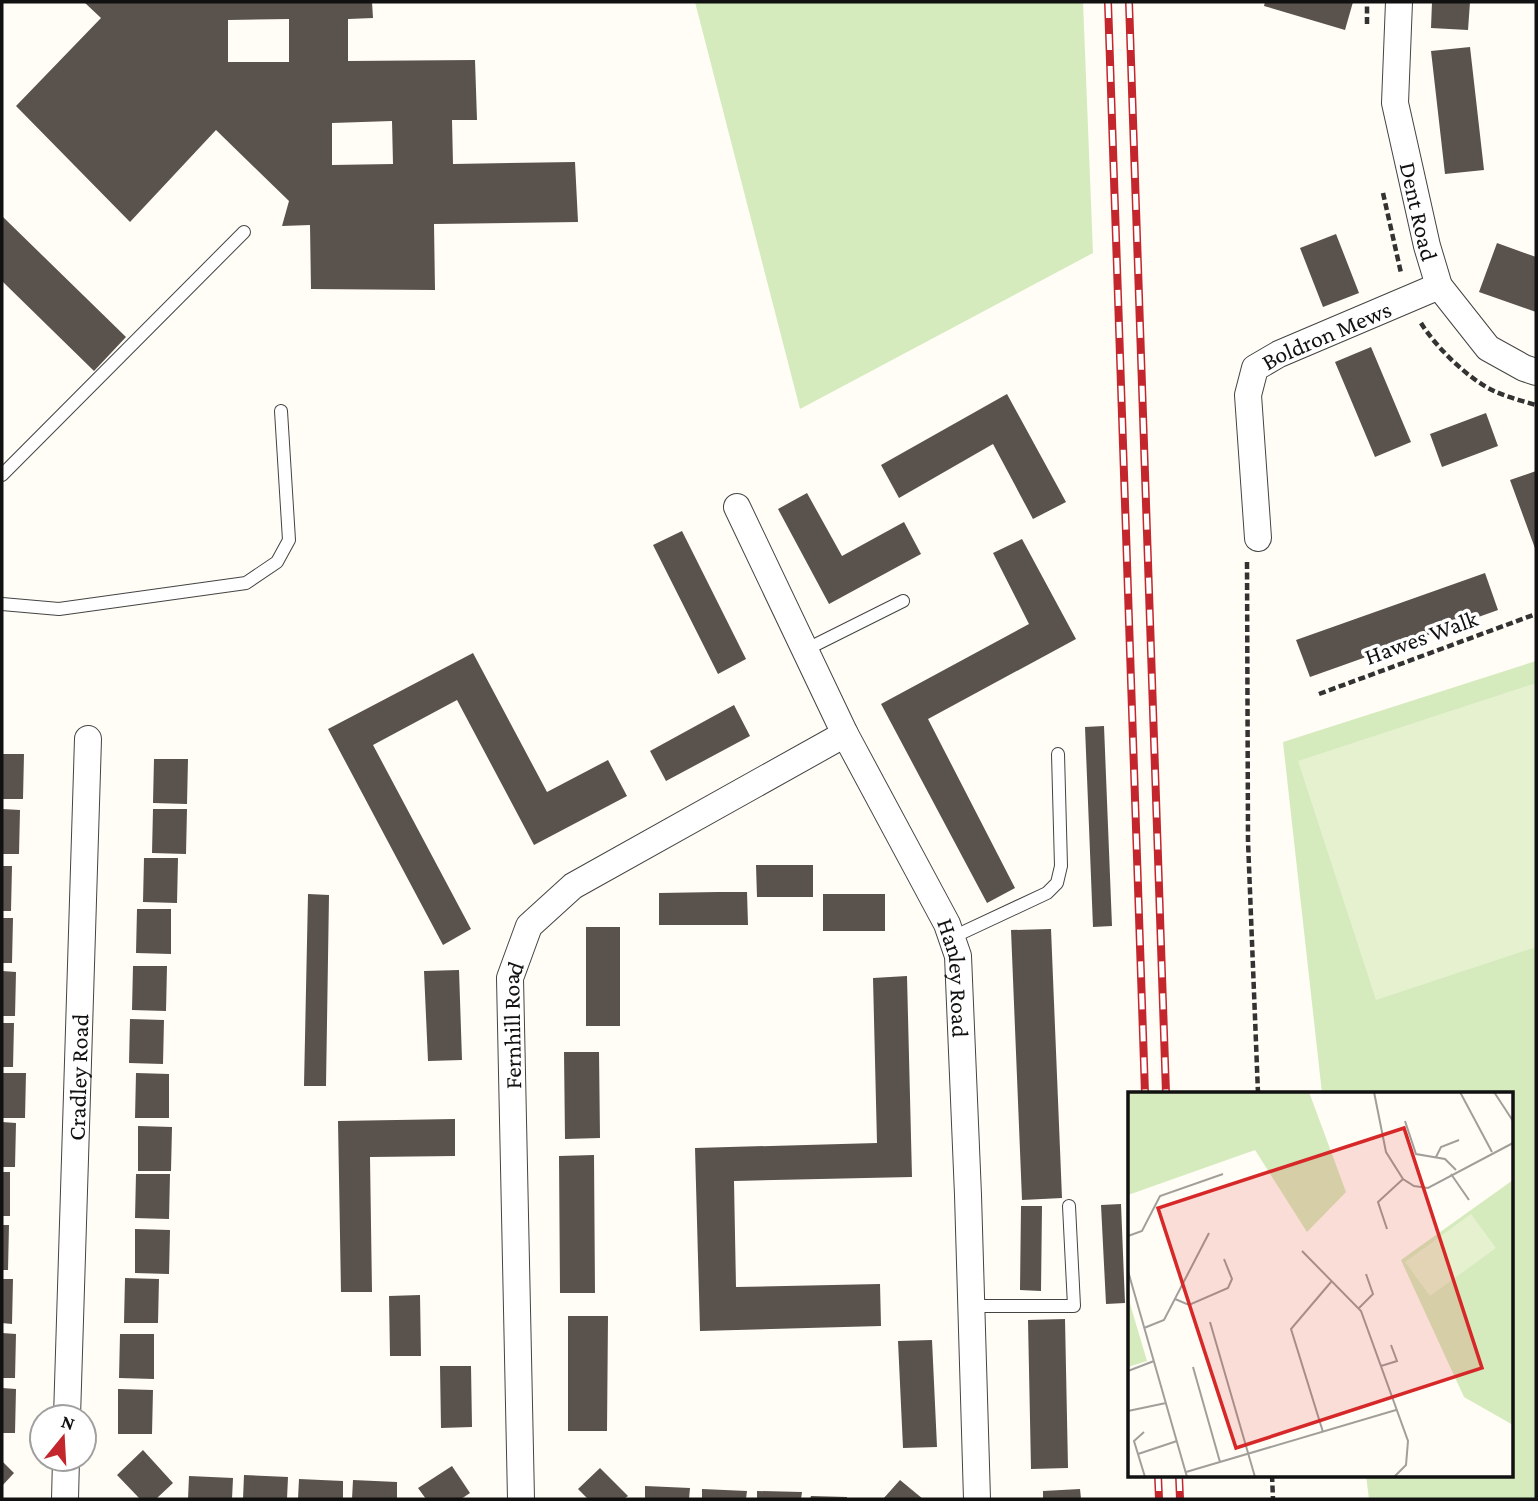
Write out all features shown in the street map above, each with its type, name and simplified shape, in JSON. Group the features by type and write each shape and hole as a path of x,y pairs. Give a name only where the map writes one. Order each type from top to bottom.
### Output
{"street":[{"name":"Dent Road","path":"1399,2 1395,103 1427,246 1439,286 1488,348 1536,372"},
{"name":"Boldron Mews","path":"1258,538 1248,395 1255,368 1279,354 1439,286"},
{"name":"Hanley Road","path":"737,507 845,734 953,937 958,956 977,1499"},
{"name":"Fernhill Road","path":"522,1499 510,978 529,926 573,886 845,734"},
{"name":"Cradley Road","path":"67,1403 88,739"},
{"path":"65,1499 66,1473"}],"lane":[{"path":"2,475 244,232"},
{"path":"2,604 59,609 246,583 277,562 289,540 281,411"},
{"path":"806,650 902,601"},
{"path":"953,937 1047,893 1057,883 1061,866 1058,754"},
{"path":"971,1306 1074,1306 1069,1206"}],"path":[{"path":"1258,538 1247,551 1248,841 1258,1092"},
{"name":"Hawes Walk","path":"1318,694 1536,614"},
{"path":"1272,1476 1273,1499"}],"green space":[{"path":"695,2 1083,2 1093,253 800,409"},
{"path":"1536,661 1536,1499 1369,1499 1366,1476 1514,1476 1514,1092 1322,1092 1283,742"},
{"path":"1536,683 1536,947 1376,1000 1298,761"}],"building":[{"path":"84,2 372,2 373,18 348,19 348,61 475,60 477,120 452,120 453,164 575,162 578,222 434,224 435,290 311,289 310,225 282,226 289,201 216,130 130,222 16,106 101,18","holes":["289,19 289,62 228,62 228,20","392,121 393,164 332,165 332,123"]},
{"path":"1265,2 1353,2 1345,30 1264,6"},
{"path":"1432,2 1470,2 1468,30 1431,28"},
{"path":"1470,47 1484,170 1445,174 1431,51"},
{"path":"2,216 126,337 94,371 2,281"},
{"path":"1336,234 1359,293 1323,307 1300,248"},
{"path":"1497,243 1536,257 1536,312 1479,292"},
{"path":"1371,347 1411,442 1375,457 1335,362"},
{"path":"1007,394 1066,502 1033,519 993,444 899,498 881,465"},
{"path":"1486,413 1498,446 1442,467 1430,434"},
{"path":"1536,471 1536,551 1510,480"},
{"path":"807,493 842,556 904,522 921,554 829,604 778,509"},
{"path":"682,531 746,659 718,674 653,545"},
{"path":"1022,539 1076,639 928,719 1015,888 987,903 881,704 1029,624 993,553"},
{"path":"1485,573 1498,610 1310,677 1296,640"},
{"path":"473,653 547,792 608,760 627,796 534,845 457,700 373,745 471,929 443,945 328,729"},
{"path":"734,705 750,736 666,781 650,751"},
{"path":"1104,726 1112,926 1093,927 1085,727"},
{"path":"2,754 24,754 23,799 2,799"},
{"path":"154,759 188,759 187,804 153,803"},
{"path":"2,809 20,810 19,854 2,854"},
{"path":"153,809 187,809 186,854 152,853"},
{"path":"144,858 178,858 177,903 143,902"},
{"path":"756,865 813,865 813,897 757,897"},
{"path":"2,866 12,866 11,911 2,911"},
{"path":"747,892 748,925 659,925 659,893"},
{"path":"308,894 329,895 326,1086 304,1086"},
{"path":"823,894 885,894 885,931 823,931"},
{"path":"137,909 171,909 171,954 136,953"},
{"path":"2,918 13,918 12,963 2,963"},
{"path":"586,927 620,927 620,1026 586,1026"},
{"path":"1051,929 1062,1198 1022,1200 1011,930"},
{"path":"133,966 167,966 166,1011 132,1010"},
{"path":"459,970 462,1060 428,1061 424,971"},
{"path":"2,971 16,972 15,1016 2,1016"},
{"path":"907,976 912,1177 734,1181 736,1287 880,1284 881,1326 700,1331 695,1148 877,1143 873,978"},
{"path":"130,1019 164,1020 163,1064 129,1063"},
{"path":"2,1023 14,1023 13,1067 2,1067"},
{"path":"564,1052 599,1052 600,1138 565,1139"},
{"path":"2,1073 26,1073 25,1118 2,1118"},
{"path":"136,1073 169,1074 169,1118 135,1118"},
{"path":"455,1119 455,1156 370,1157 372,1292 341,1292 338,1121"},
{"path":"2,1122 16,1123 15,1167 2,1167"},
{"path":"138,1126 172,1127 171,1171 138,1171"},
{"path":"594,1155 595,1293 560,1293 559,1156"},
{"path":"2,1172 10,1172 10,1216 2,1216"},
{"path":"136,1174 170,1174 169,1219 135,1218"},
{"path":"1121,1204 1125,1303 1106,1304 1101,1205"},
{"path":"1021,1206 1042,1206 1041,1291 1020,1290"},
{"path":"2,1225 9,1225 8,1270 2,1270"},
{"path":"135,1229 170,1230 169,1274 135,1273"},
{"path":"125,1278 159,1279 158,1323 124,1323"},
{"path":"2,1279 13,1279 12,1324 2,1323"},
{"path":"420,1295 421,1356 390,1356 389,1296"},
{"path":"568,1316 608,1316 607,1431 568,1431"},
{"path":"1065,1319 1068,1468 1031,1469 1028,1320"},
{"path":"2,1333 16,1334 15,1378 2,1378"},
{"path":"120,1334 154,1334 154,1379 119,1378"},
{"path":"932,1340 937,1447 903,1448 898,1341"},
{"path":"440,1366 471,1366 472,1427 441,1428"},
{"path":"2,1388 16,1389 15,1433 2,1433"},
{"path":"118,1389 153,1390 152,1434 118,1434"},
{"path":"143,1450 173,1483 156,1499 140,1499 117,1475"},
{"path":"2,1461 14,1473 2,1486"},
{"path":"452,1466 470,1493 461,1499 426,1499 418,1488"},
{"path":"600,1468 628,1496 624,1499 588,1499 578,1489"},
{"path":"244,1475 288,1477 287,1499 243,1499"},
{"path":"189,1476 233,1478 232,1499 188,1499"},
{"path":"299,1479 343,1481 343,1499 298,1499"},
{"path":"353,1480 397,1482 397,1499 352,1499"},
{"path":"900,1480 923,1499 883,1499"},
{"path":"645,1486 690,1488 689,1499 645,1499"},
{"path":"702,1489 747,1491 746,1499 702,1499"},
{"path":"1080,1489 1081,1499 1043,1499 1043,1491"},
{"path":"757,1491 802,1492 801,1499 757,1499"},
{"path":"811,1496 847,1497 847,1499 810,1499"}],"railway":[{"path":"1108,2 1145,1092"},
{"path":"1129,2 1166,1092"},
{"path":"1158,1476 1159,1499"},
{"path":"1179,1476 1180,1499"}]}
